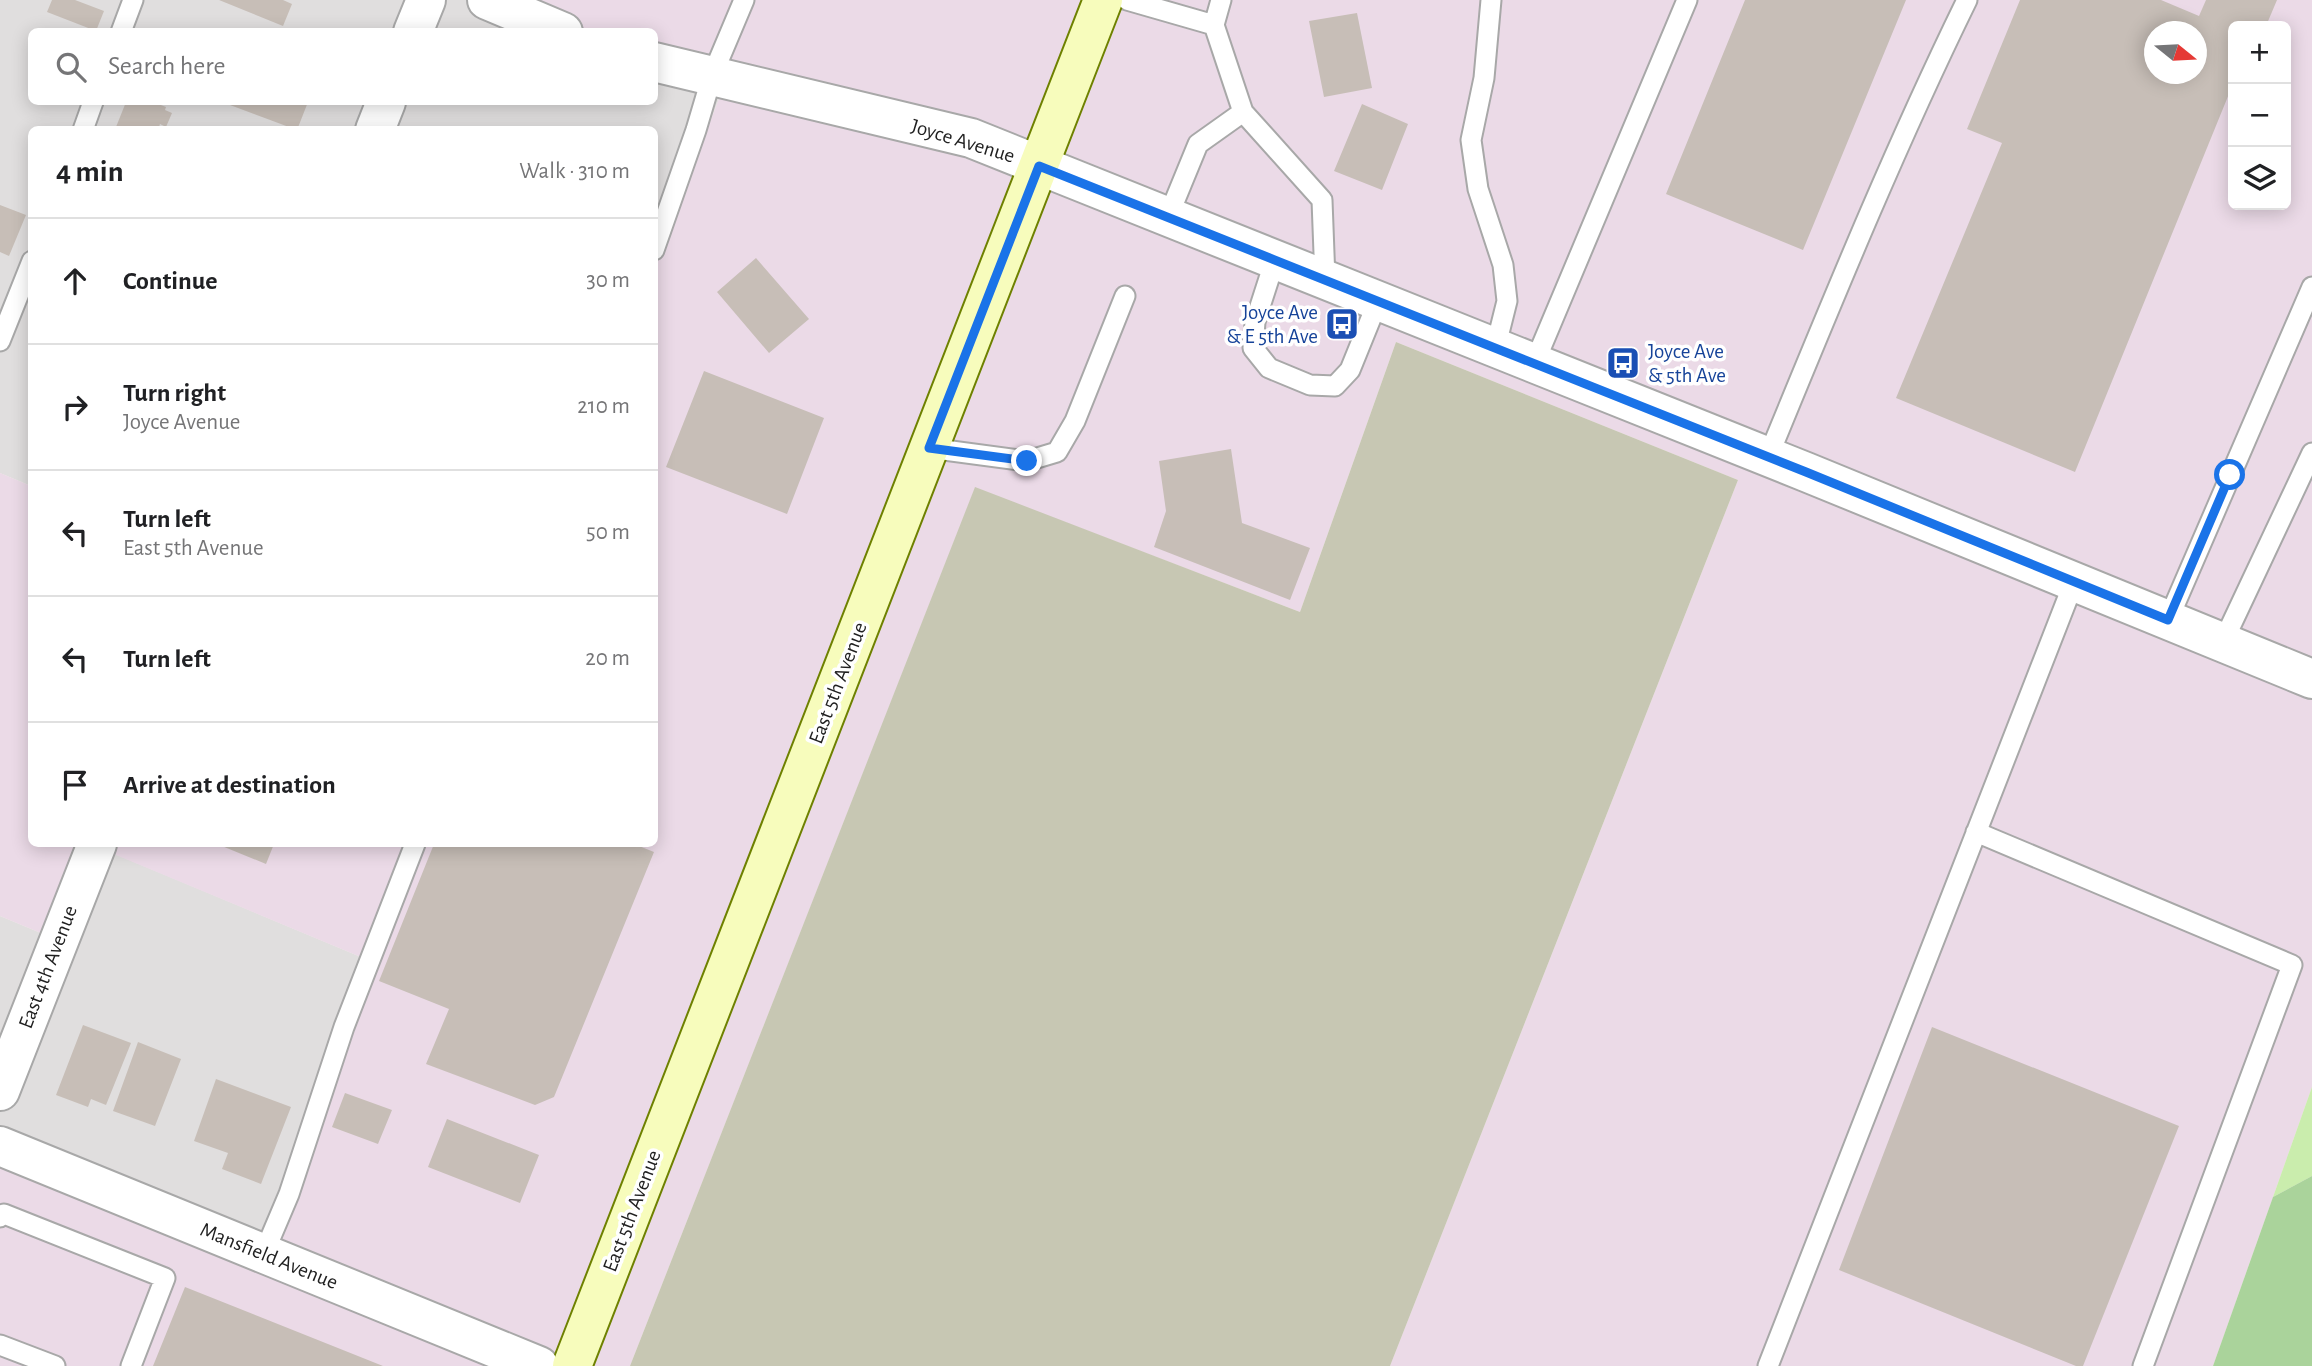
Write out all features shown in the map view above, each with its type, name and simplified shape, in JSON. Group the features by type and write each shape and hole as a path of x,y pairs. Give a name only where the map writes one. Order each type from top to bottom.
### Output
{"main road":[{"name":"East 5th Avenue","path":"572,1366 1104,0"}],"street":[{"path":"415,28 426,0"},
{"path":"487,0 554,28"},
{"name":"Joyce Avenue","path":"658,63 971,138 1768,457 2312,679"},
{"path":"377,126 385,105"},
{"name":"East 4th Avenue","path":"0,1091 96,847"},
{"name":"Mansfield Avenue","path":"0,1146 539,1366"}],"lane":[{"path":"122,28 133,0"},
{"path":"658,239 712,76 744,0"},
{"path":"1127,0 1214,24"},
{"path":"1221,0 1214,24 1243,112 1322,200 1325,280"},
{"path":"1491,0 1484,78 1471,140 1478,189 1503,265 1507,300 1495,349"},
{"path":"1534,364 1687,0"},
{"path":"1768,457 1821,327 1966,0"},
{"path":"84,126 92,105"},
{"path":"1168,217 1198,144 1243,112"},
{"path":"1275,260 1255,322 1253,348 1269,368 1310,385 1335,386 1350,370 1378,301"},
{"path":"0,341 28,271"},
{"path":"2168,620 2312,287"},
{"path":"929,448 1027,461 1057,452 1075,421 1125,296"},
{"path":"2223,642 2312,453"},
{"path":"1768,1366 2074,582"},
{"path":"1976,832 2292,965 2143,1366"},
{"path":"264,1253 289,1194 344,1027 414,847"},
{"path":"0,1217 4,1213 164,1279 131,1366"},
{"path":"0,1345 55,1366"}],"shaded area":[{"path":"0,0 469,0 539,28 28,28 28,105 658,105 658,72 722,91 658,256 658,126 28,126 28,485 0,473"},
{"path":"469,0 2312,0 2312,1087 2213,1366 1390,1366 1738,480 1396,342 1300,612 975,488 630,1366 0,1366 0,1146 258,1252 380,965 97,847 658,847 658,256 722,91 658,72 658,28 539,28"},
{"path":"1396,342 1738,480 1390,1366 630,1366 975,487 1300,612"},
{"path":"0,473 28,485 28,847 91,847 60,941 0,916"},
{"path":"90,847 98,847 380,965 258,1252 0,1146 0,916 60,941"}],"green space":[{"path":"2312,1087 2312,1176 2273,1197"},
{"path":"2312,1176 2312,1366 2213,1366 2273,1197"}],"building":[{"path":"52,0 75,0 104,11 97,28 88,28 47,12"},
{"path":"219,0 283,0 292,4 283,26"},
{"path":"1745,0 1906,0 1803,250 1666,194"},
{"path":"2020,0 2161,0 2199,16 2206,0 2277,0 2268,21 2228,21 2228,96 2075,472 1896,398 2002,143 1967,129"},
{"path":"1357,13 1372,88 1324,97 1309,21"},
{"path":"1362,104 1408,124 1382,190 1334,171"},
{"path":"125,105 161,105 172,113 166,126 116,126"},
{"path":"230,105 307,105 299,126 286,126"},
{"path":"0,205 26,215 9,256 0,252"},
{"path":"756,258 809,319 769,353 717,292"},
{"path":"704,371 824,418 787,514 666,467"},
{"path":"1231,449 1242,523 1310,548 1290,600 1154,547 1166,511 1159,461"},
{"path":"224,847 273,847 266,864"},
{"path":"433,847 642,847 654,852 554,1097 535,1105 426,1064 449,1009 379,981"},
{"path":"83,1025 131,1043 106,1105 91,1099 88,1107 56,1095"},
{"path":"1932,1027 2179,1126 2083,1366 2076,1366 1839,1270"},
{"path":"138,1042 181,1059 155,1126 113,1111"},
{"path":"216,1079 291,1107 261,1184 222,1169 228,1153 194,1141"},
{"path":"345,1093 392,1110 378,1144 332,1127"},
{"path":"447,1119 539,1155 520,1203 428,1167"},
{"path":"185,1287 383,1366 153,1366"}],"place":[{"name":"Joyce Ave & E 5th Ave","path":"1342,324"},
{"name":"Joyce Ave & 5th Ave","path":"1623,363"}],"route":[{"path":"1027,461 929,448 1039,166 1806,472 2168,620 2230,475"}]}
